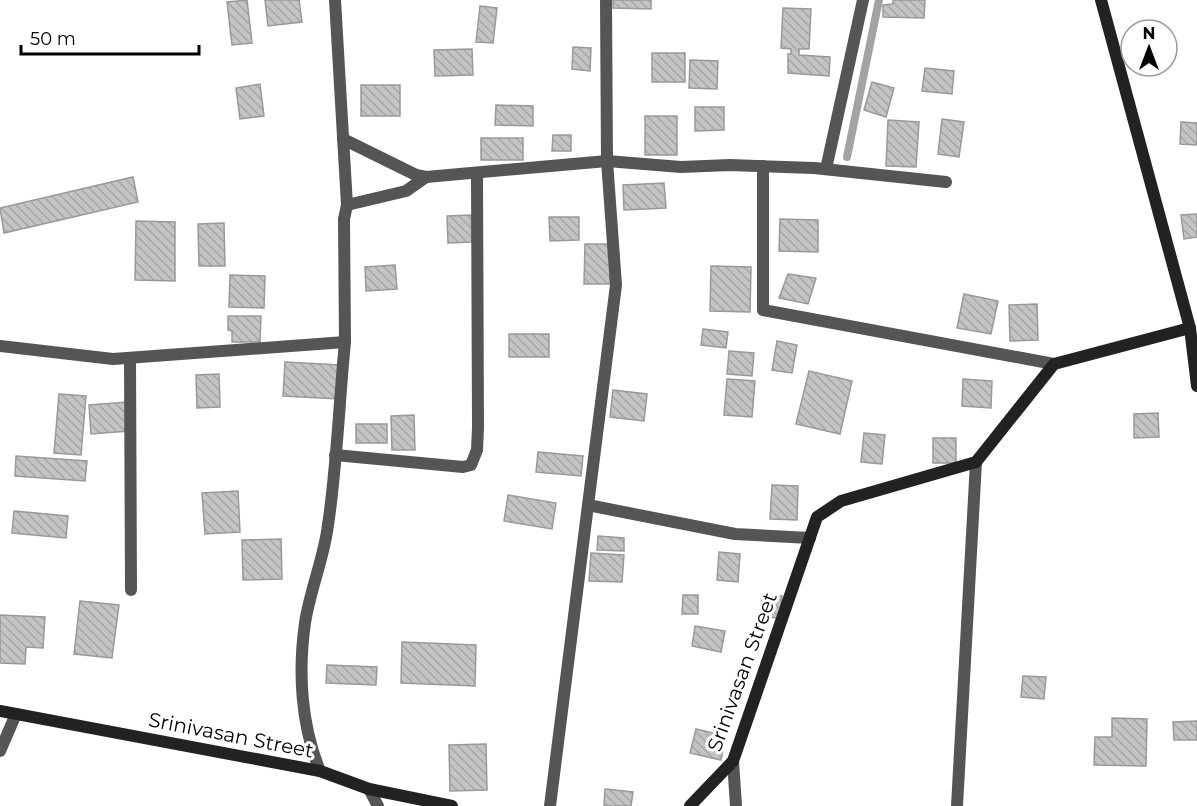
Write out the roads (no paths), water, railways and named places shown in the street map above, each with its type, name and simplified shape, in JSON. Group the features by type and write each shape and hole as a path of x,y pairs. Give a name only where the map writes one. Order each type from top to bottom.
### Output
{"street":[{"path":"320,771 312,751 305,721 302,658 305,622 328,526 345,342 344,219 347,206 335,0"},
{"path":"550,806 616,285 607,160 606,0"},
{"path":"826,169 863,0"},
{"path":"1100,0 1194,327 1197,386"},
{"path":"343,139 416,175 426,177 607,160 681,167 763,166 826,169 946,182"},
{"path":"763,166 763,310 1054,364 1194,327"},
{"path":"335,455 463,467 471,465 475,460 478,427 477,174"},
{"path":"347,206 406,191 426,177"},
{"path":"0,346 113,359 345,342"},
{"path":"130,358 132,590"},
{"path":"957,806 976,462 1054,364"},
{"name":"Srinivasan Street","path":"690,806 733,761 817,517 841,501 976,462"},
{"path":"588,505 735,534 810,538"},
{"name":"Srinivasan Street","path":"0,711 320,771 369,789 452,806"},
{"path":"0,751 16,714"},
{"path":"733,761 736,806"},
{"path":"369,789 378,806"}],"waterway":[{"path":"847,157 879,0"}]}
